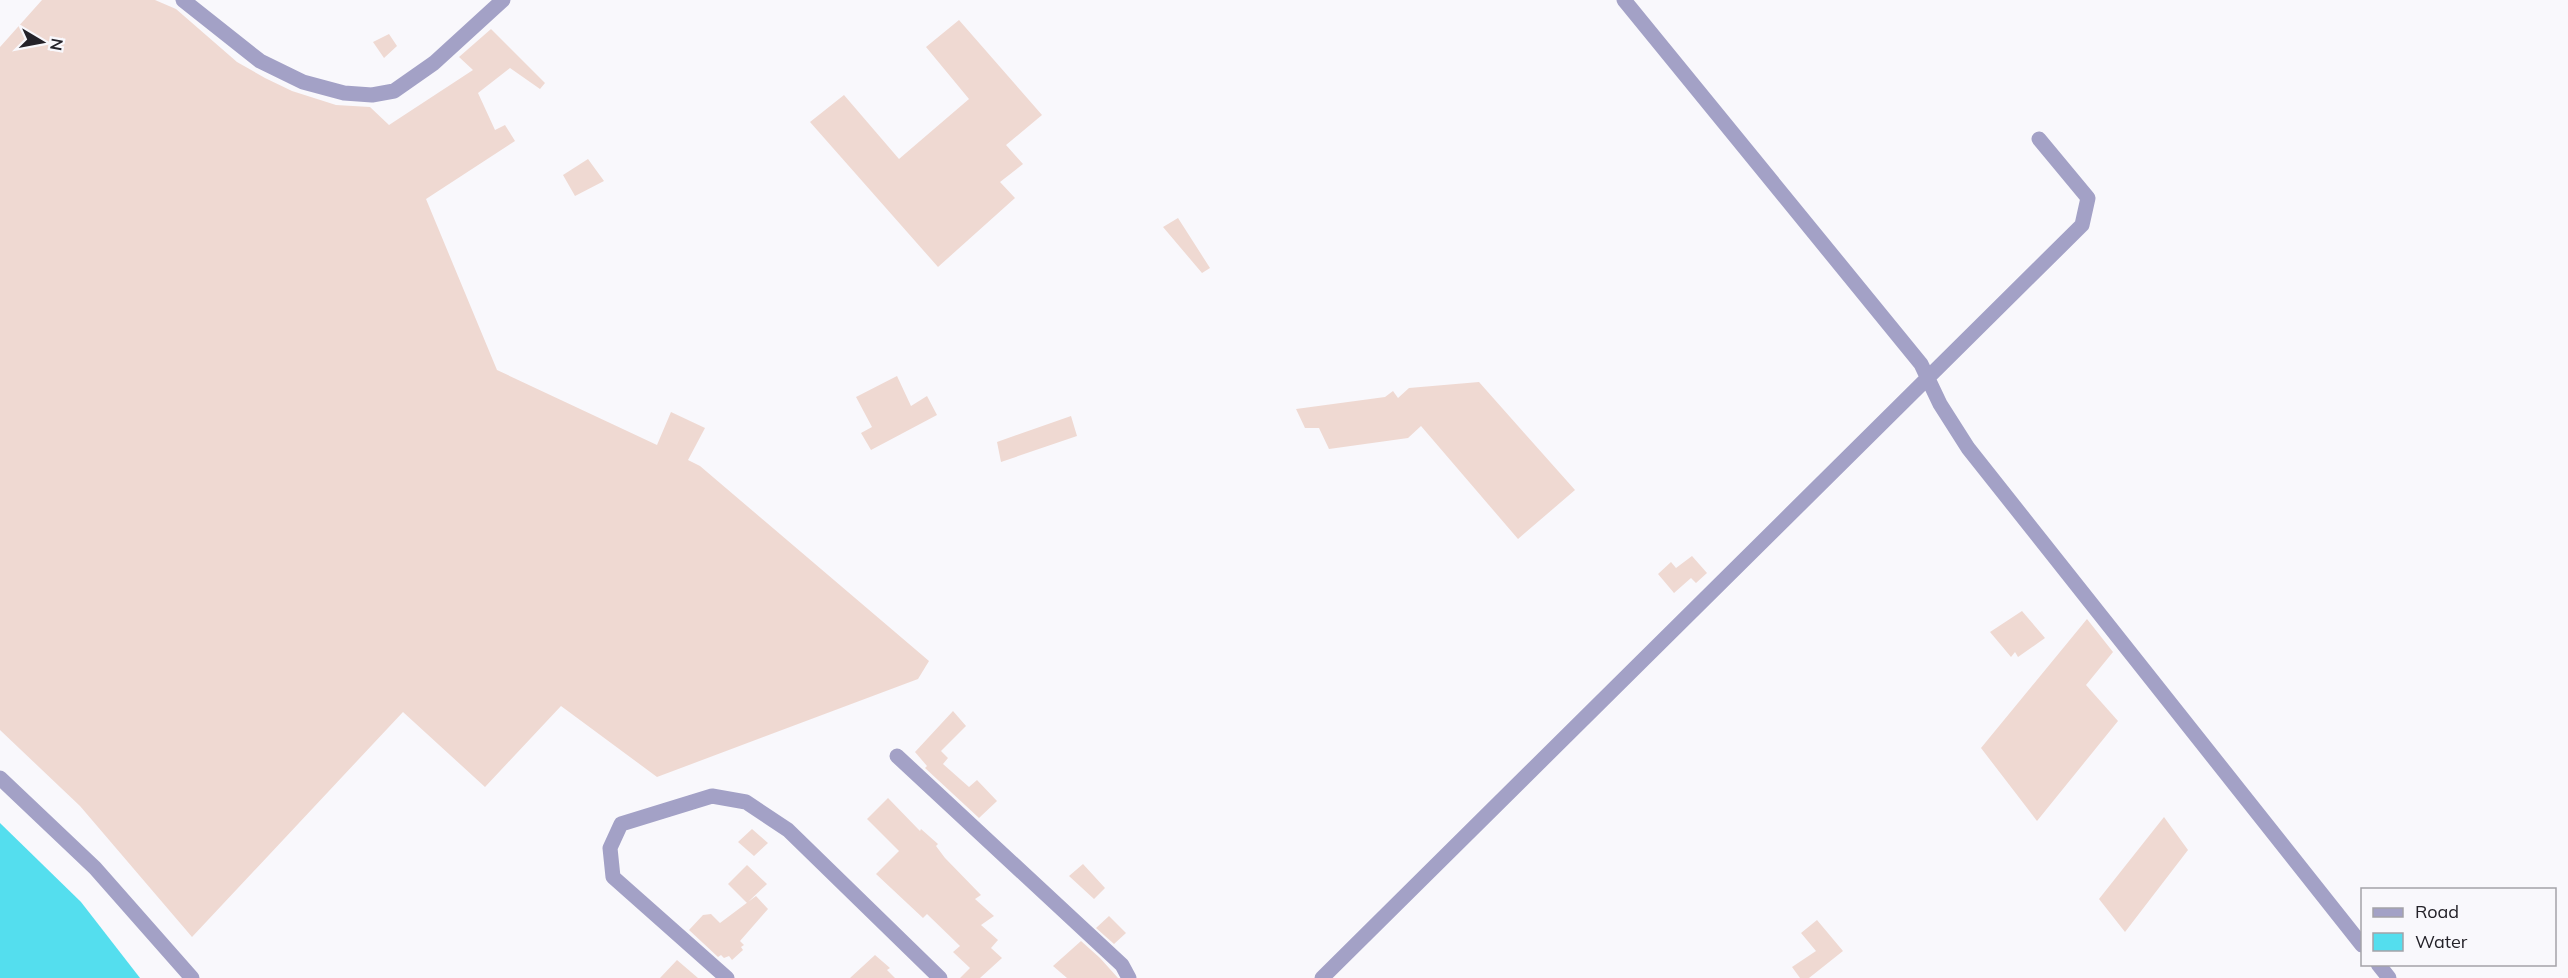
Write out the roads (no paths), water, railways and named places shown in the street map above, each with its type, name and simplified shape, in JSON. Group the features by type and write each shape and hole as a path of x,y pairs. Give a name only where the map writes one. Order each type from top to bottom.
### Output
{"street":[{"path":"183,0 260,61 303,82 344,93 372,95 394,91 434,63 503,0"},
{"path":"1624,0 1914,355 1968,448 2361,944"},
{"path":"1322,978 2082,225 2088,198 2039,139"},
{"path":"897,756 1122,965 1129,978"},
{"path":"0,778 95,867 192,978"},
{"path":"727,978 613,876 610,848 621,824 712,796 746,802 789,830 940,978"}],"water":[{"path":"0,823 81,902 140,978 0,978"}]}
